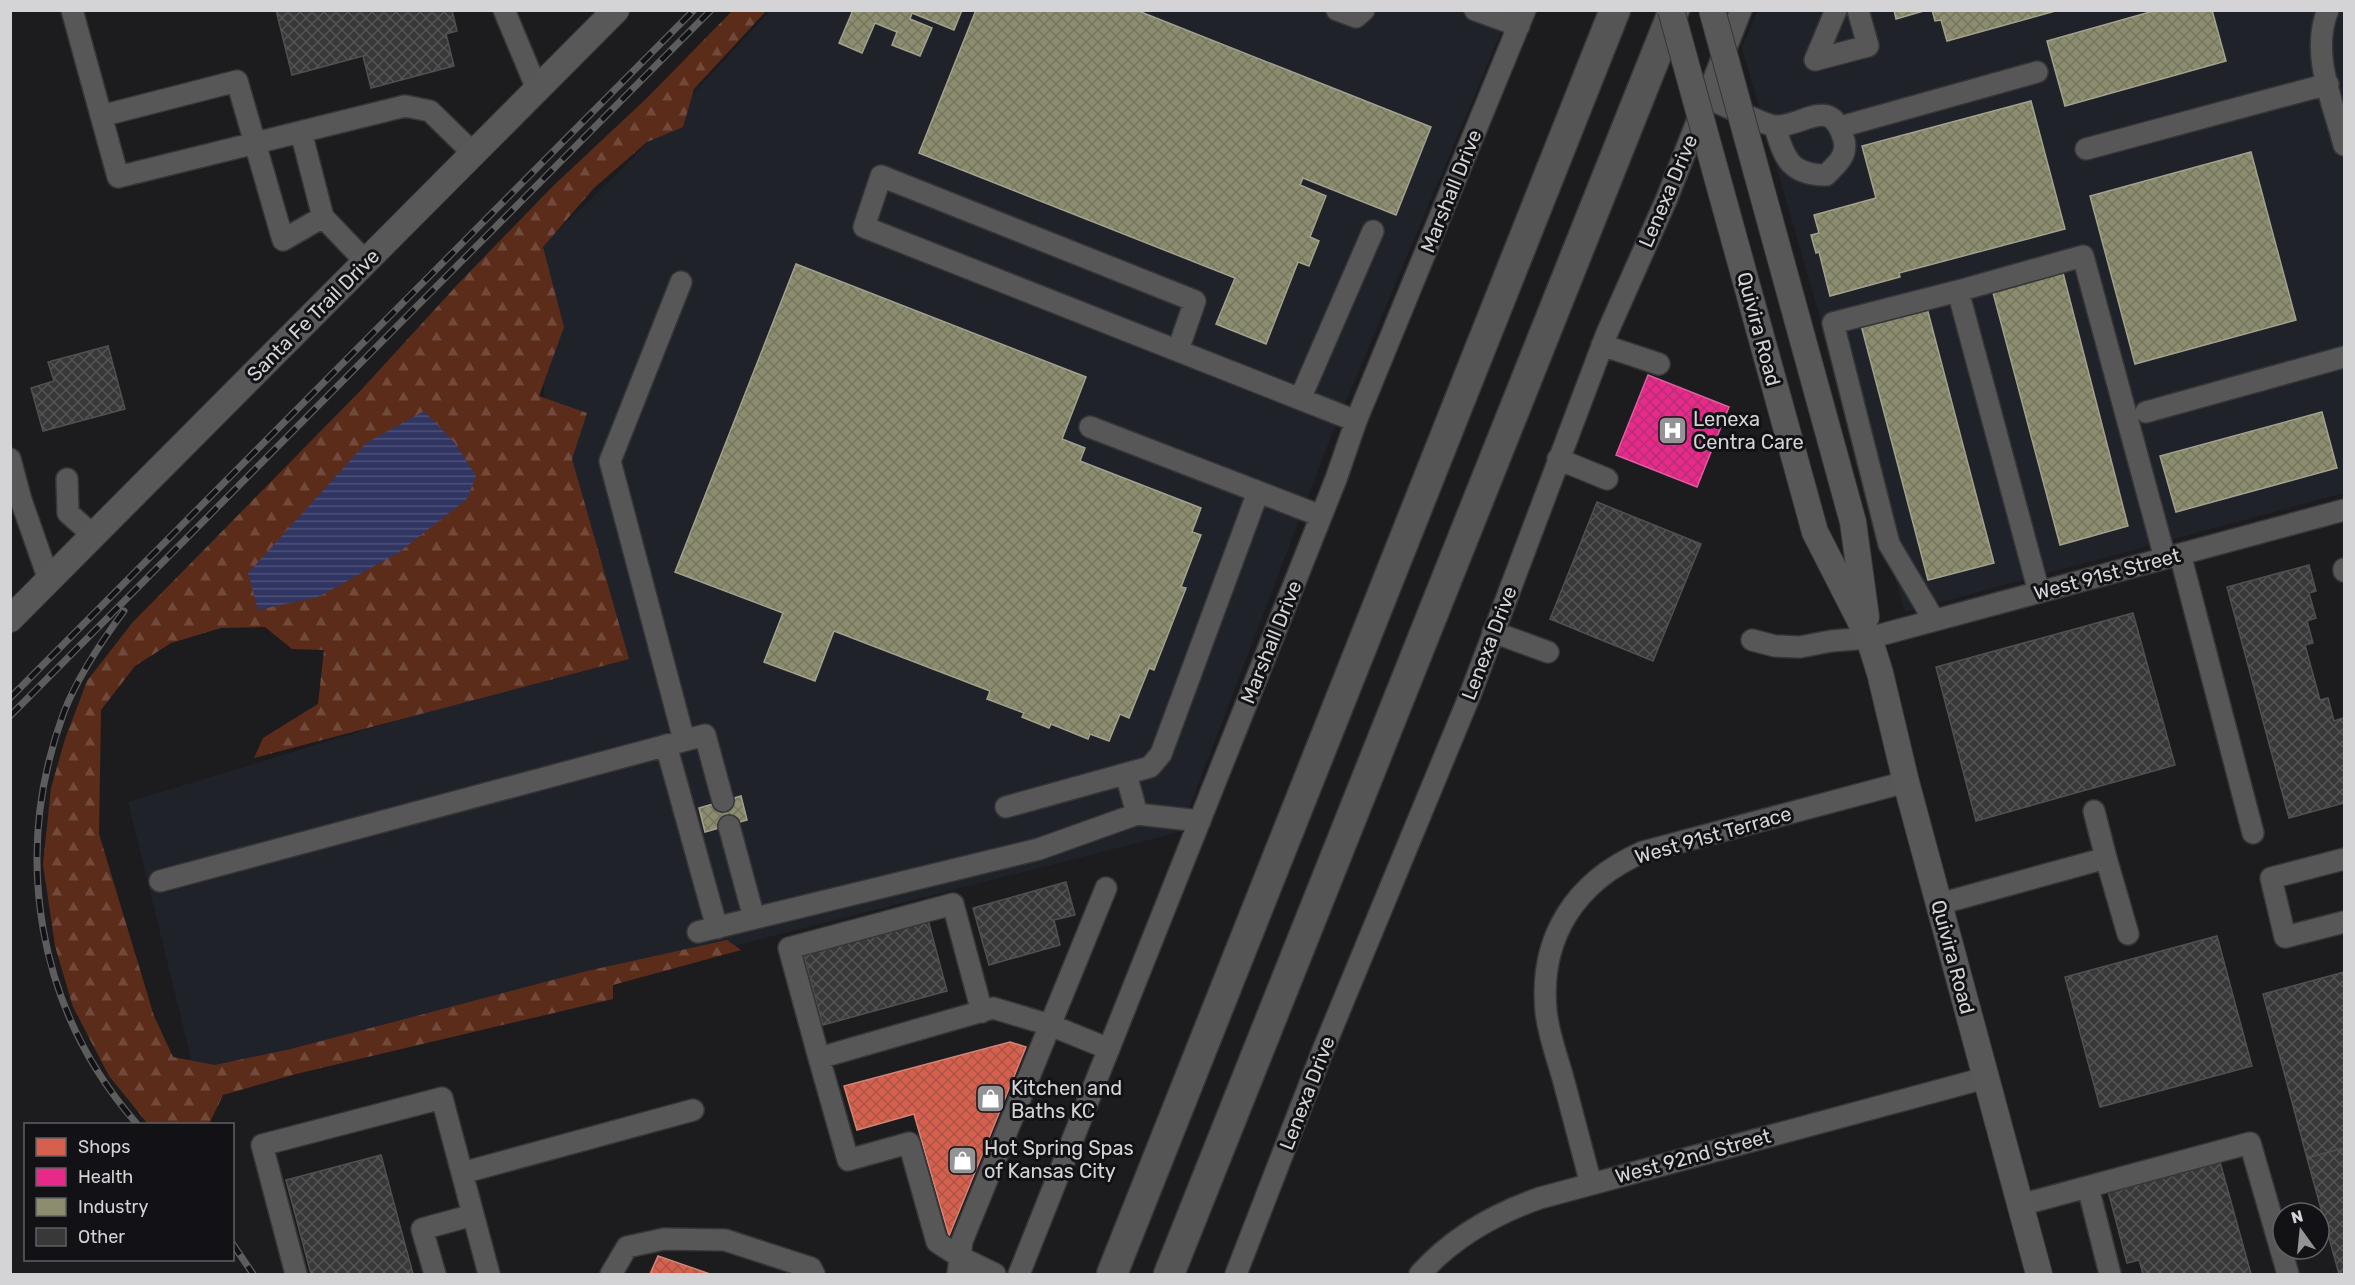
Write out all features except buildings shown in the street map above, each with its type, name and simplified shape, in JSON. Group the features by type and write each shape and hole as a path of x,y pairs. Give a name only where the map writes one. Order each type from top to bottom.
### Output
{"highway":[{"path":"1112,1275 1615,10"},
{"path":"1169,1275 1672,10"}],"main road":[{"name":"Santa Fe Trail Drive","path":"10,619 616,10"},
{"name":"Quivira Road","path":"1672,10 1815,532 1869,638 1880,673 1906,782 2039,1275"},
{"name":"Quivira Road","path":"1712,10 1853,522 1869,638"}],"street":[{"path":"72,10 118,177 405,106 430,111 473,153"},
{"path":"504,10 537,89"},
{"path":"1337,10 1356,17 1364,10"},
{"path":"1475,10 1522,18"},
{"name":"Lenexa Drive","path":"1236,1275 1323,1050 1465,706 1602,345 1667,198 1741,10"},
{"path":"1836,10 1815,60 1868,46 1858,10"},
{"path":"2328,10 2322,27 2320,55 2344,145"},
{"name":"Marshall Drive","path":"1019,1275 1321,516 1356,422 1522,18"},
{"path":"1840,128 2037,72"},
{"path":"101,116 237,81 282,240 323,217"},
{"path":"2086,149 2328,84"},
{"path":"1707,98 1775,127 1820,115 1833,118 1840,128 1845,144 1842,160 1826,175 1809,175 1793,166 1782,154 1775,127"},
{"path":"301,132 323,217 366,262"},
{"path":"1178,350 1195,301 881,176 864,227 1356,422"},
{"path":"1300,399 1373,231"},
{"path":"1934,620 1889,544 1833,322 1958,291 2083,256 2253,833"},
{"path":"681,282 610,461 675,742 707,930 1039,849 1137,814 1200,821"},
{"path":"1958,291 2039,592"},
{"path":"1602,345 1659,364"},
{"path":"2146,412 2344,357"},
{"path":"1090,427 1321,516"},
{"path":"10,459 17,509 49,580"},
{"path":"1558,459 1607,479"},
{"path":"67,479 68,513 94,536"},
{"path":"1006,807 1150,767 1161,754 1258,492"},
{"name":"West 91st Street","path":"1752,640 1775,646 1800,647 1831,641 1869,638 2344,510"},
{"path":"1493,632 1548,652"},
{"path":"160,881 705,735 723,801"},
{"path":"1126,774 1137,814"},
{"name":"West 91st Terrace","path":"1591,1184 1546,1013 1545,979 1552,946 1566,915 1582,894 1599,877 1620,862 1643,852 1906,782"},
{"path":"2094,811 2128,934"},
{"path":"729,826 754,918"},
{"path":"1939,904 2106,858"},
{"path":"2344,859 2271,878 2285,937 2344,922"},
{"path":"956,1269 962,1241 1106,888"},
{"path":"982,1012 952,904 789,948 848,1161 909,1143 937,1242 956,1269 996,1275"},
{"path":"819,1058 993,1008 1050,1024 1109,1049"},
{"name":"West 92nd Street","path":"1420,1275 1443,1250 1478,1225 1512,1208 1591,1184 1985,1078"},
{"path":"296,1275 262,1145 442,1098 489,1275"},
{"path":"462,1173 693,1110"},
{"path":"2020,1205 2250,1143 2288,1275"},
{"path":"2088,1187 2110,1275"},
{"path":"435,1275 422,1229 476,1225"},
{"path":"611,1275 627,1247 664,1239 724,1240 811,1268 813,1275"}],"shaded area":[{"path":"770,11 1510,11 1329,442 1180,832 197,1083 128,802 619,653 544,393 544,244 629,162"},
{"path":"1757,11 2344,11 2344,493 1905,612 1742,48"}],"green space":[{"path":"732,11 766,11 694,89 683,127 647,142 594,188 543,247 564,327 539,396 587,413 572,459 629,659 254,758 263,738 318,704 324,650 292,649 265,627 221,628 171,643 135,666 101,710 99,834 154,1016 173,1057 215,1065 291,1049 587,971 727,940 741,950 613,985 613,999 296,1074 223,1095 209,1123 147,1123 109,1076 73,1007 55,946 43,864 51,788 65,739 87,681 132,623 362,389 458,284 552,187 648,97"}],"water":[{"path":"424,411 455,443 476,476 467,499 398,553 318,597 258,610 248,573 366,443"}],"railway":[{"path":"10,698 694,10"},
{"path":"10,716 711,10"},
{"path":"124,611 76,685 64,712 48,766 39,821 37,875 43,929 56,981 76,1032 103,1079 136,1123"},
{"path":"234,1246 253,1274"}],"place":[{"name":"Lenexa Centra Care","path":"1672,431"},
{"name":"Kitchen and Baths KC","path":"990,1099"},
{"name":"Hot Spring Spas of Kansas City","path":"963,1160"}]}
